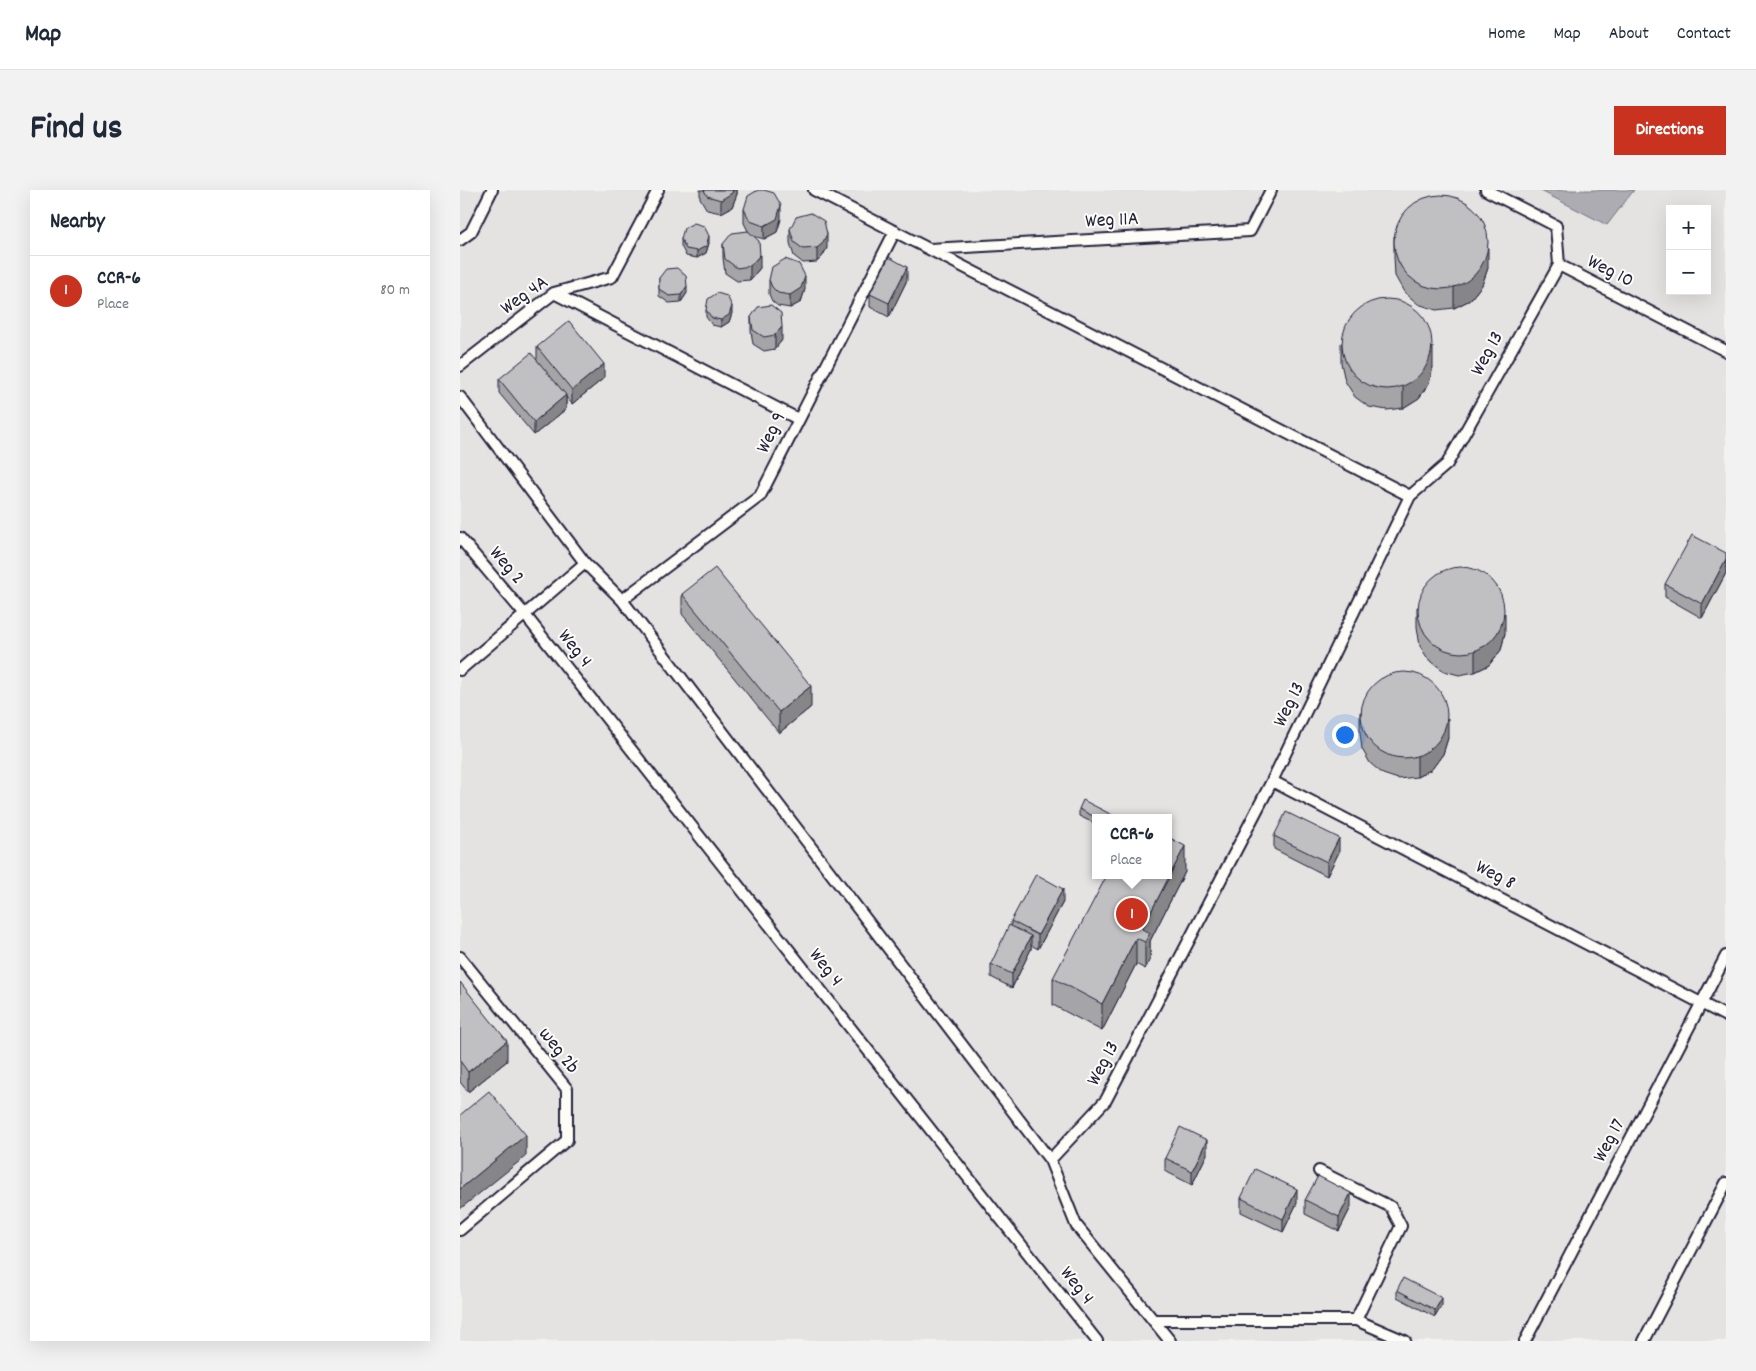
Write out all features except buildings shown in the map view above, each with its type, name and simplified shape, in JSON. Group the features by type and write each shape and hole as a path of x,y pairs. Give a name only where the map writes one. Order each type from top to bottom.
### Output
{"lane":[{"path":"460,240 471,232 492,190"},
{"name":"Weg 4A","path":"460,366 554,293 612,276 658,190"},
{"path":"814,190 1410,496"},
{"name":"Weg 11A","path":"930,248 1250,231 1272,190"},
{"path":"1486,190 1556,226 1559,264"},
{"name":"Weg 9","path":"622,600 760,496 895,231"},
{"name":"Weg 10","path":"1559,264 1726,351"},
{"name":"Weg 13","path":"1050,1160 1106,1100 1272,781 1410,496 1447,464 1559,264"},
{"path":"554,293 798,419"},
{"path":"460,397 585,563 622,600 1050,1160 1076,1225 1170,1341"},
{"name":"Weg 2","path":"460,538 526,616"},
{"path":"460,670 526,616 585,563"},
{"name":"Weg 4","path":"526,616 1097,1341"},
{"name":"Weg 8","path":"1272,781 1726,1016"},
{"name":"Weg 17","path":"1525,1341 1726,956"},
{"name":"weg 2b","path":"460,957 567,1089 567,1140 460,1230"},
{"path":"1318,1171 1391,1207 1401,1226 1356,1320"},
{"path":"1644,1341 1726,1183"},
{"path":"1153,1320 1356,1320 1405,1341"}],"shaded area":[{"path":"460,190 1726,190 1726,1341 460,1341"},
{"path":"1539,190 1634,190 1607,225"}],"place":[{"name":"CCR-6","path":"1132,914"}]}
